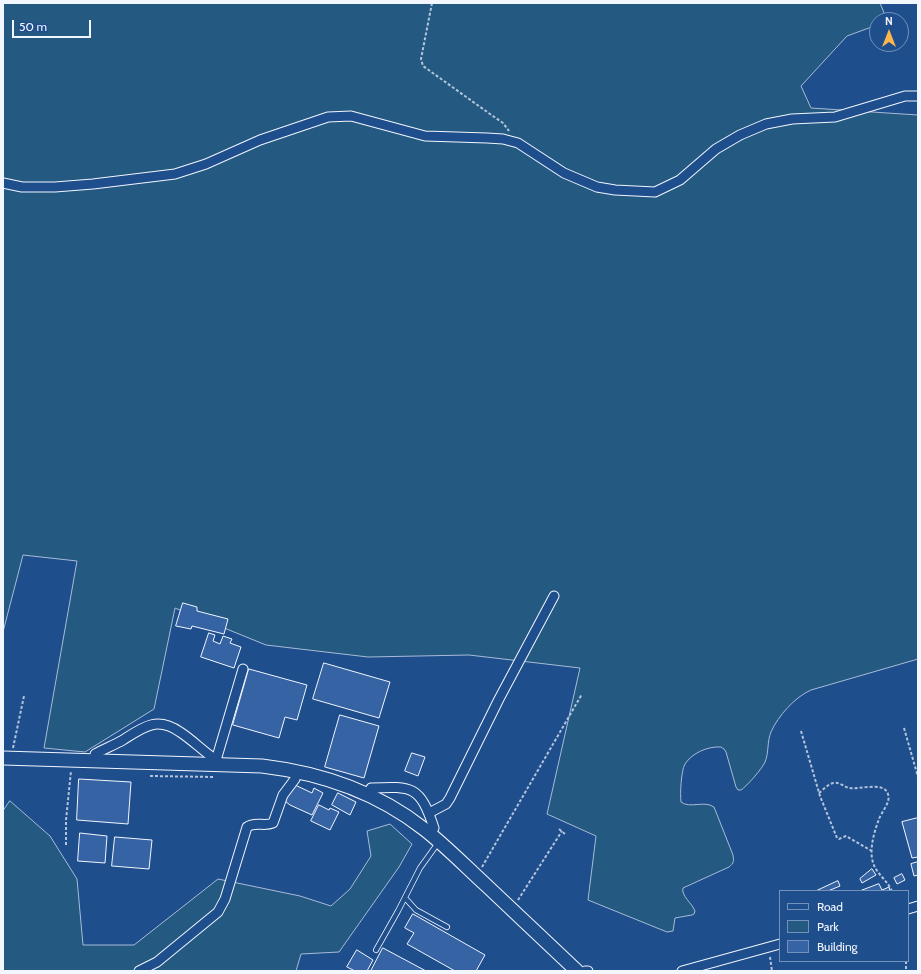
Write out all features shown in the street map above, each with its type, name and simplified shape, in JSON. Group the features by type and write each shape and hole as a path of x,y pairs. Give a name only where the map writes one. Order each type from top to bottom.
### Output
{"street":[{"path":"3,183 22,187 62,186 94,184 175,174 206,164 260,140 328,117 350,116 425,136 487,138 518,143 564,173 597,187 616,190 655,192 680,180 716,149 740,135 766,124 792,119 835,117 905,96 918,96"},
{"path":"429,813 446,804 450,798 499,699 554,596"},
{"path":"217,761 243,669"},
{"path":"95,761 95,754 147,725 158,724 170,726 180,732 217,761"},
{"path":"8,758 95,761 217,761 296,771 332,781 368,795 403,814 434,838 577,971"},
{"path":"139,971 157,962 218,912 225,899 247,827 250,824 269,825 273,823 283,795 295,779 296,771"},
{"path":"368,795 371,788 406,788 411,790 419,796 429,813 434,828 434,838"},
{"path":"682,971 779,944"}],"lane":[{"path":"376,950 420,868 432,849 434,838"},
{"path":"405,898 416,910 447,927"}],"path":[{"path":"432,3 421,59 423,66 503,123 518,143"},
{"path":"475,875 480,870 582,694"},
{"path":"8,758 24,696"},
{"path":"904,728 918,778"},
{"path":"801,731 819,793 837,838 839,839 846,836 872,851"},
{"path":"66,845 66,820 71,760"},
{"path":"819,793 834,783 848,788 879,787 886,790 889,800 879,820 872,851 874,866 879,875 892,890"},
{"path":"559,829 565,834"},
{"path":"511,909 516,904 562,831"},
{"path":"767,948 772,971"}],"green space":[{"path":"3,3 880,3 884,12 869,12 869,28 847,36 801,86 811,108 918,115 918,659 811,690 799,697 793,702 774,726 770,736 765,762 761,769 741,790 738,790 736,787 726,752 721,747 706,749 688,760 685,764 683,772 681,802 689,805 706,804 714,807 733,855 733,863 729,867 683,888 685,897 695,911 692,915 675,918 673,931 667,932 588,900 596,836 547,814 580,668 469,655 368,657 266,645 175,608 154,709 85,752 44,748 77,561 23,555 3,632"},
{"path":"10,801 50,836 77,879 83,945 134,945 218,879 300,896 331,906 350,889 371,856 367,831 390,824 412,844 399,867 339,952 301,954 296,971 3,971 3,811"}],"building":[{"path":"183,603 197,607 197,611 228,619 224,634 192,626 191,629 176,626"},
{"path":"209,633 215,635 213,641 220,644 223,636 232,639 230,643 241,647 234,668 201,657"},
{"path":"324,663 390,682 379,718 313,699"},
{"path":"249,669 307,685 297,720 285,717 279,738 233,725"},
{"path":"340,715 379,726 364,778 325,767"},
{"path":"412,753 425,757 418,776 405,771"},
{"path":"79,779 131,782 128,824 77,820"},
{"path":"293,784 312,793 314,788 323,793 312,815 290,805 285,801"},
{"path":"338,793 356,802 350,815 332,805"},
{"path":"319,805 329,810 330,808 339,812 330,830 311,821"},
{"path":"918,818 918,857 912,858 902,822"},
{"path":"80,833 107,836 105,863 78,861"},
{"path":"115,837 152,840 149,869 112,866"},
{"path":"918,862 918,875 914,876 911,864"},
{"path":"872,869 876,875 862,883 860,879"},
{"path":"902,874 905,880 897,884 894,878"},
{"path":"838,881 840,886 830,890 818,890"},
{"path":"879,884 882,890 863,890"},
{"path":"889,887 890,890 882,890"},
{"path":"413,914 485,955 476,971 455,971 407,944 414,933 405,928"},
{"path":"383,948 426,971 371,971"},
{"path":"357,950 373,960 367,971 355,971 347,967"}]}
